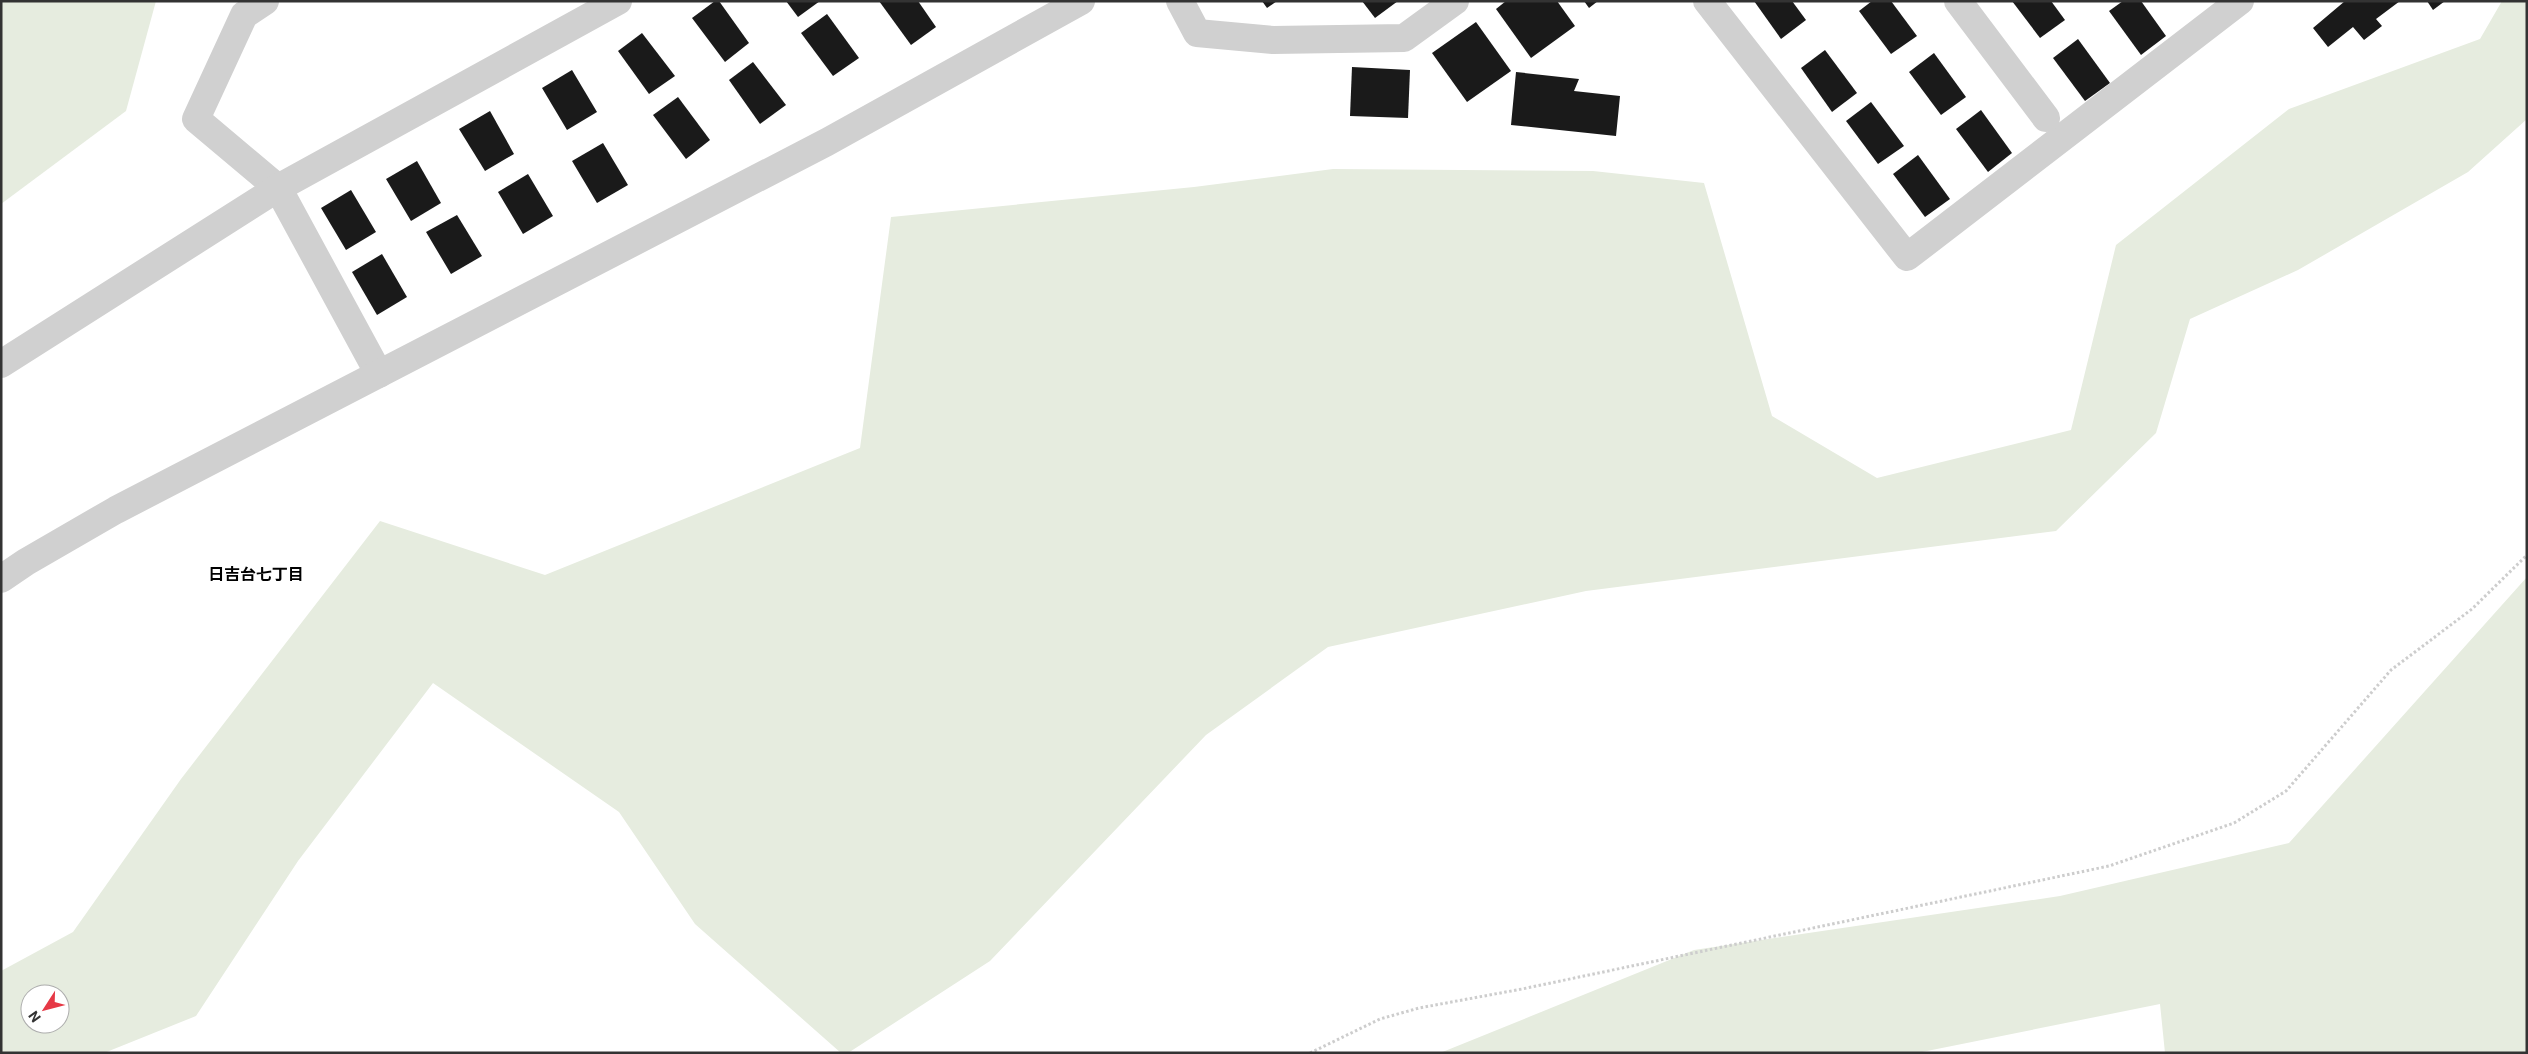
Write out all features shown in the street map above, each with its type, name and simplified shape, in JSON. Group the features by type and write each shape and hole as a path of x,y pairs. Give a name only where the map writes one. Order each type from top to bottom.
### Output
{"street":[{"path":"266,1 244,15 196,119 278,188 379,374"},
{"path":"1,364 278,188 618,1"},
{"path":"1,579 26,562 116,510 827,142 1081,1"},
{"path":"1180,1 1197,33 1273,40 1404,38 1455,1"},
{"path":"1707,1 1907,256 2223,6"},
{"path":"1958,1 2046,118"}],"path":[{"path":"1310,1053 1380,1019 1419,1008 1522,989 2109,866 2234,824 2286,791 2391,670 2472,609 2527,555"}],"shaded area":[{"path":"1,1 156,1 126,111 1,204"},
{"path":"2502,1 2527,1 2527,119 2468,172 2298,270 2190,319 2156,433 2056,531 1586,591 1328,647 1206,735 990,961 848,1053 841,1053 695,924 619,812 433,683 298,861 196,1016 104,1053 1,1053 1,971 73,932 181,779 380,521 545,575 860,448 891,217 1194,187 1333,169 1593,171 1704,183 1772,416 1877,478 2071,430 2116,245 2289,109 2480,39"},
{"path":"2527,577 2527,1053 2165,1053 2160,1004 1917,1053 1440,1053 1694,950 2060,896 2289,843"}],"building":[{"path":"715,1 719,1 749,43 725,62 692,18"},
{"path":"786,1 820,1 798,17"},
{"path":"879,1 918,1 936,27 911,45"},
{"path":"1262,1 1277,1 1267,8"},
{"path":"1362,1 1398,1 1375,18"},
{"path":"1506,1 1557,1 1575,26 1531,58 1496,9"},
{"path":"1584,1 1598,1 1589,8"},
{"path":"1754,1 1792,1 1806,20 1781,39"},
{"path":"1872,1 1891,1 1917,36 1891,54 1859,11"},
{"path":"2012,1 2051,1 2065,20 2040,38"},
{"path":"2123,1 2141,1 2166,36 2141,55 2109,11"},
{"path":"2345,1 2400,1 2376,19 2382,26 2364,40 2353,27 2328,47 2313,28"},
{"path":"2427,1 2445,1 2433,10"},
{"path":"827,14 859,58 833,76 801,33"},
{"path":"1476,22 1511,71 1467,102 1432,53"},
{"path":"642,33 675,76 649,94 618,51"},
{"path":"2078,39 2110,83 2085,101 2053,58"},
{"path":"1825,50 1857,93 1832,112 1801,68"},
{"path":"1934,53 1966,97 1941,115 1909,72"},
{"path":"753,62 786,105 760,124 729,80"},
{"path":"1352,67 1410,70 1408,118 1350,116"},
{"path":"572,70 597,112 567,130 542,88"},
{"path":"1516,72 1579,79 1574,91 1620,96 1616,136 1511,125"},
{"path":"678,97 710,140 686,159 653,115"},
{"path":"1871,102 1904,146 1878,164 1846,121"},
{"path":"1981,110 2012,153 1988,172 1956,129"},
{"path":"490,111 514,154 485,171 459,129"},
{"path":"603,143 628,185 597,203 572,161"},
{"path":"1918,155 1950,199 1925,217 1893,174"},
{"path":"417,161 441,203 411,221 386,179"},
{"path":"528,174 553,216 523,234 498,192"},
{"path":"351,190 376,232 346,250 321,208"},
{"path":"457,215 482,256 451,274 426,232"},
{"path":"382,254 407,297 377,315 352,272"}],"district":[{"name":"日吉台七丁目","path":"256,574"}]}
